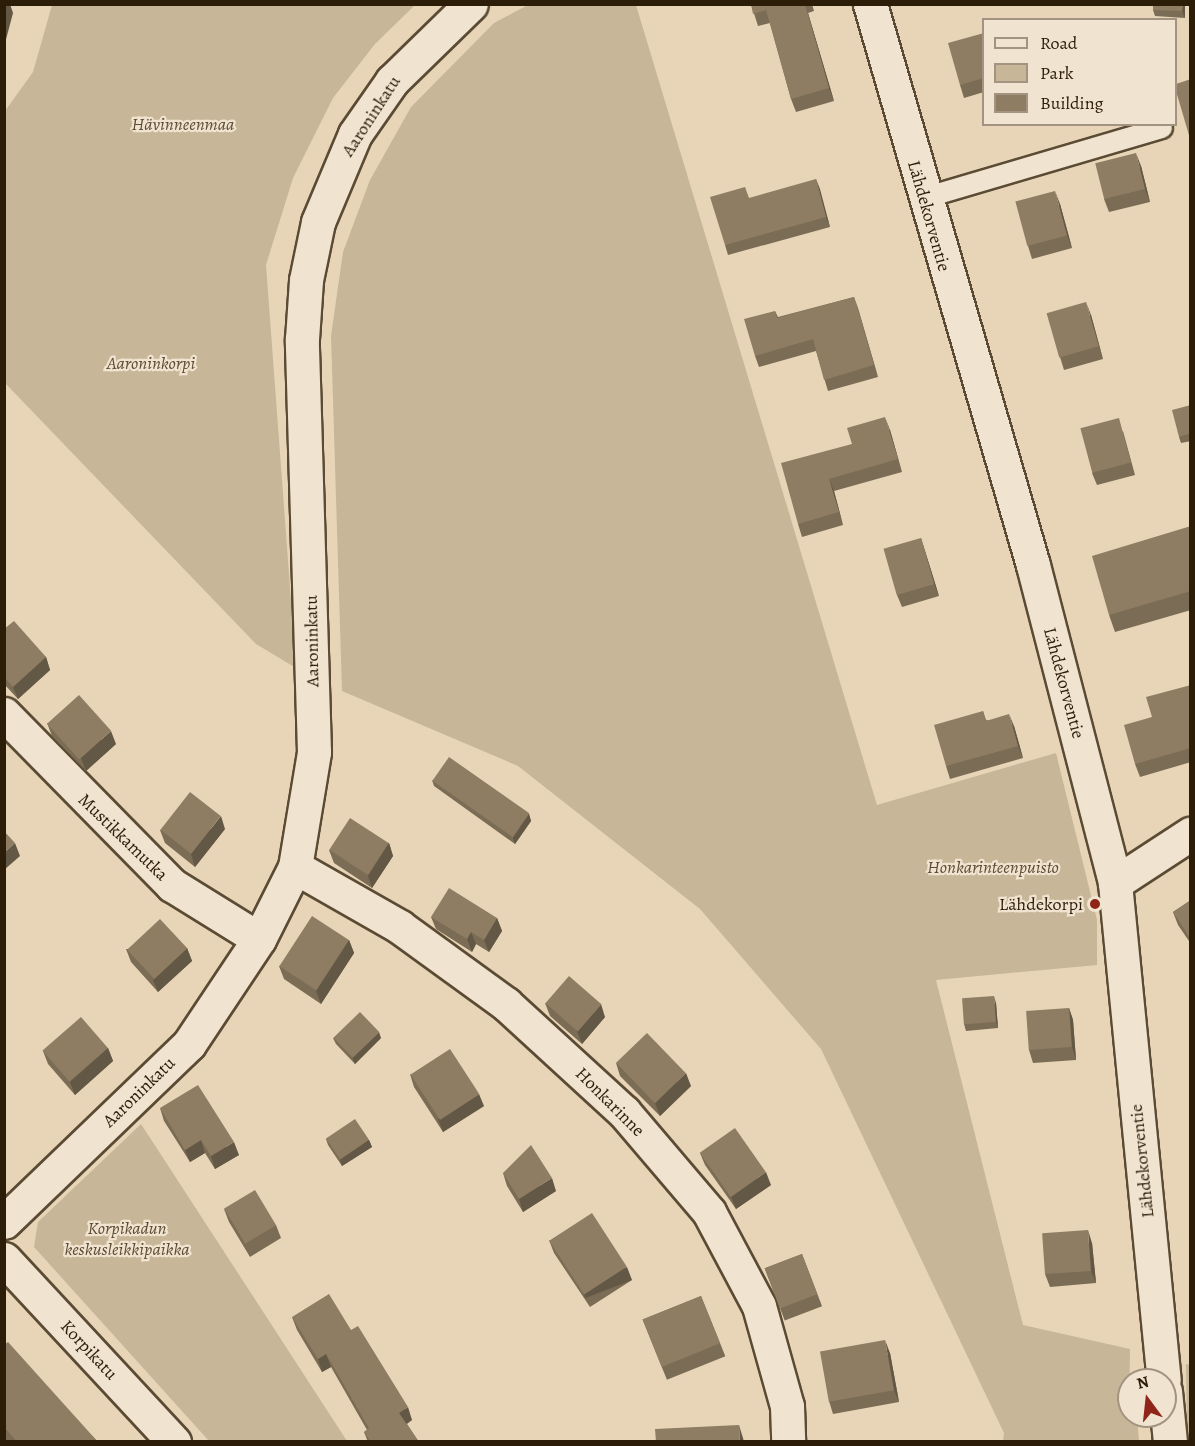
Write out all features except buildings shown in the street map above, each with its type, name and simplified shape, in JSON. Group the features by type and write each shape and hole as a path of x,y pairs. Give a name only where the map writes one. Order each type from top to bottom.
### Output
{"street":[{"name":"Aaroninkatu","path":"4,1222 189,1044 259,939 295,867 314,752 302,339 306,280 321,213 355,134 392,81 471,4"},
{"name":"Lähdekorventie","path":"870,4 924,198 1033,565 1116,883 1163,1368"},
{"name":"Mustikkamutka","path":"4,714 172,885 259,939"},
{"path":"1116,883 1191,834"},
{"name":"Honkarinne","path":"295,867 400,927 506,1004 632,1121 709,1212 759,1306 787,1406 788,1442"},
{"name":"Korpikatu","path":"4,1259 174,1442"}],"lane":[{"path":"924,198 1162,128"}],"green space":[{"path":"52,5 415,5 375,44 333,98 293,178 266,265 296,668 256,644 5,383 5,111 33,72"},
{"name":"Honkarinteenpuisto","path":"528,5 636,5 877,805 1056,753 1097,920 1097,965 936,980 1023,1325 1130,1349 1130,1368 1117,1368 1117,1428 1138,1428 1139,1441 1003,1441 1004,1433 821,1049 700,909 518,766 342,691 331,336 343,252 370,180 411,107 494,23"},
{"name":"Korpikadun keskusleikkipaikka","path":"141,1124 347,1441 209,1441 34,1247 38,1222"},
{"path":"1186,1364 1190,1365 1190,1441 1187,1428"}],"place":[{"name":"Lähdekorpi","path":"1095,904"}],"park label":[{"name":"Hävinneenmaa","path":"183,124"},
{"name":"Aaroninkorpi","path":"151,363"}]}
